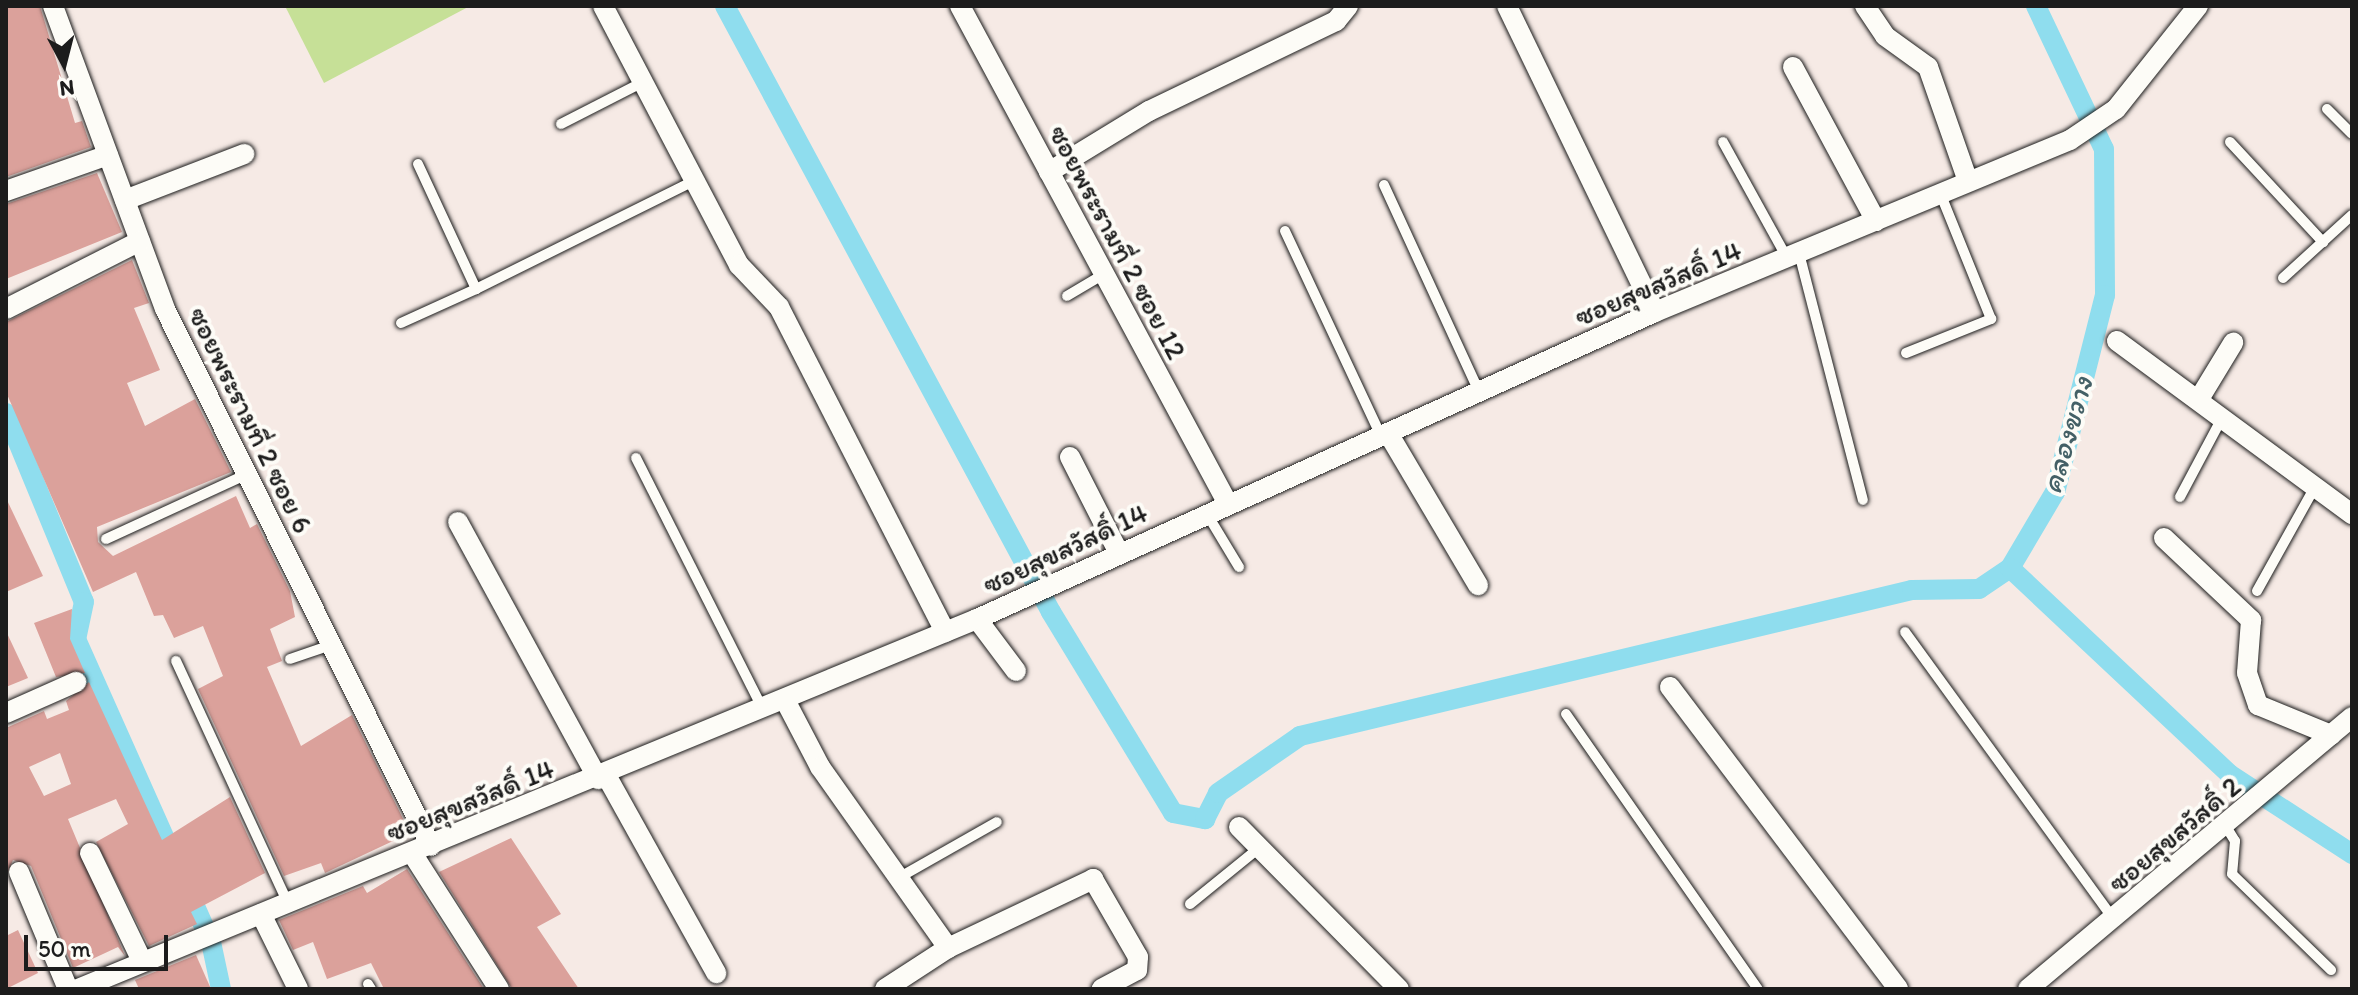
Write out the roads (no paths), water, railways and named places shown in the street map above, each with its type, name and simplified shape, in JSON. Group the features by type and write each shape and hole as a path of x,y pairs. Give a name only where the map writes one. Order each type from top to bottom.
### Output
{"street":[{"name":"ซอยพระรามที่ 2 ซอย 6","path":"53,6 140,241 247,474 331,645 422,850 499,989"},
{"path":"603,6 739,265 779,307 945,632"},
{"name":"ซอยพระรามที่ 2 ซอย 12","path":"960,6 1228,504"},
{"path":"1049,172 1149,111 1336,21 1348,6"},
{"path":"1507,6 1655,312"},
{"path":"1865,6 1885,36 1928,67 1968,181"},
{"name":"ซอยสุขสวัสดิ์ 14","path":"79,988 602,777 977,619 1655,312 2070,140 2116,109 2198,6"},
{"path":"1793,67 1876,221"},
{"path":"125,200 244,154"},
{"path":"6,191 108,155"},
{"path":"6,309 140,241"},
{"path":"2117,341 2352,514"},
{"path":"2199,399 2233,343"},
{"path":"1384,434 1478,585"},
{"path":"1070,457 1119,553"},
{"path":"458,522 716,973"},
{"path":"2164,538 2251,620 2247,673 2258,705 2331,735"},
{"path":"977,619 1016,671"},
{"path":"6,713 76,682"},
{"path":"1670,687 1898,989"},
{"path":"785,700 820,767 902,876 948,948"},
{"name":"ซอยสุขสวัสดิ์ 2","path":"2028,989 2275,786 2352,717"},
{"path":"1239,827 1399,989"},
{"path":"90,853 142,961"},
{"path":"19,872 79,988"},
{"path":"885,989 948,948 1093,879 1138,957 1137,970 1102,989"},
{"path":"261,914 298,989"}],"lane":[{"path":"561,124 641,83"},
{"path":"2327,109 2352,134"},
{"path":"1723,142 1793,255 1863,500"},
{"path":"2230,142 2323,242"},
{"path":"418,164 476,289"},
{"path":"401,323 694,181"},
{"path":"1384,185 1479,392"},
{"path":"1906,353 1991,319 1940,193"},
{"path":"2283,278 2352,215"},
{"path":"1285,231 1384,434"},
{"path":"1067,296 1104,274"},
{"path":"2180,497 2223,417"},
{"path":"636,458 763,709"},
{"path":"106,539 247,474"},
{"path":"2257,591 2316,485"},
{"path":"1207,514 1239,567"},
{"path":"1905,632 2115,920"},
{"path":"290,659 331,645"},
{"path":"176,661 288,903"},
{"path":"1566,714 1758,989"},
{"path":"902,876 997,822"},
{"path":"2225,825 2235,841 2232,874 2331,970"},
{"path":"1190,904 1259,848"}],"waterway":[{"path":"725,6 1051,612 1173,813 1205,819 1218,793 1300,736 1912,590 1979,589 2010,568"},
{"name":"คลองขวาง","path":"2036,6 2104,149 2105,295 2055,492 2010,568 2229,774 2352,854"},
{"path":"6,413 84,602 76,639 211,942 221,989"}]}
